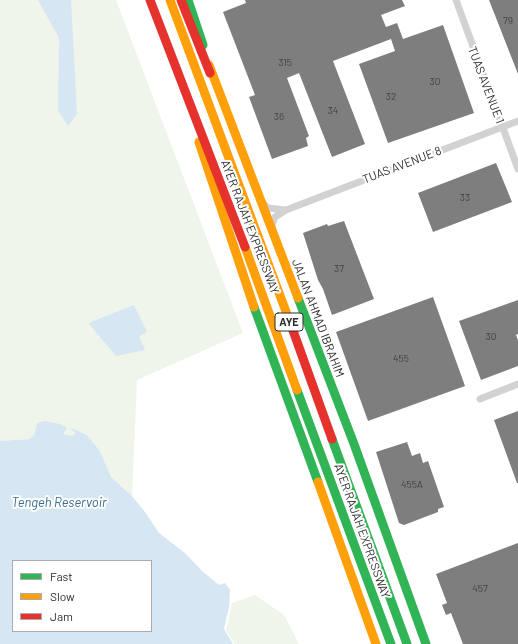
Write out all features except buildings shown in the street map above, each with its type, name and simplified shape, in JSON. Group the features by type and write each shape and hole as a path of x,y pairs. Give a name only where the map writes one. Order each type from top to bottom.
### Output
{"main road":[{"name":"AYER RAJAH EXPRESSWAY","path":"150,0 391,644"},
{"name":"AYER RAJAH EXPRESSWAY","path":"170,0 254,221 407,644"},
{"path":"181,0 199,49 210,73"},
{"name":"JALAN AHMAD IBRAHIM","path":"188,0 207,57 210,73 261,201 270,228 354,444 426,644"},
{"path":"174,61 215,193 260,323 376,644"}],"street":[{"name":"TUAS AVENUE 1","path":"456,0 518,169"},
{"name":"TUAS AVENUE 8","path":"270,228 275,217 286,210 518,121"},
{"path":"261,201 268,208 286,210"},
{"path":"480,399 518,384"}],"shaded area":[{"path":"0,0 116,0 243,333 137,380 132,496 111,477 100,451 87,435 72,429 75,433 73,436 63,434 67,428 37,423 34,435 29,439 0,441"},
{"path":"255,595 284,615 299,644 235,644 226,631 232,603"}],"water":[{"path":"38,0 71,0 77,114 68,126 58,110 59,38"},
{"path":"134,305 147,332 139,336 145,350 116,356 89,324"},
{"name":"Tengeh Reservoir","path":"45,421 60,424 67,428 63,434 73,436 75,433 71,428 87,435 100,451 111,477 132,496 159,533 185,553 202,571 219,585 225,583 230,590 229,607 224,629 233,644 0,644 0,441 29,439 34,435 37,423"}],"traffic: fast":[{"path":"188,0 203,45"},
{"path":"298,298 354,444 426,644"},
{"path":"254,307 318,482"},
{"path":"297,390 391,644"},
{"path":"332,439 407,644"}],"traffic: slow":[{"path":"170,0 291,325"},
{"path":"209,65 298,298"},
{"path":"199,142 254,307"},
{"path":"245,247 297,390"},
{"path":"318,482 376,644"}],"traffic: jam":[{"path":"150,0 245,247"},
{"path":"181,0 210,73"},
{"path":"291,325 332,439"}]}
